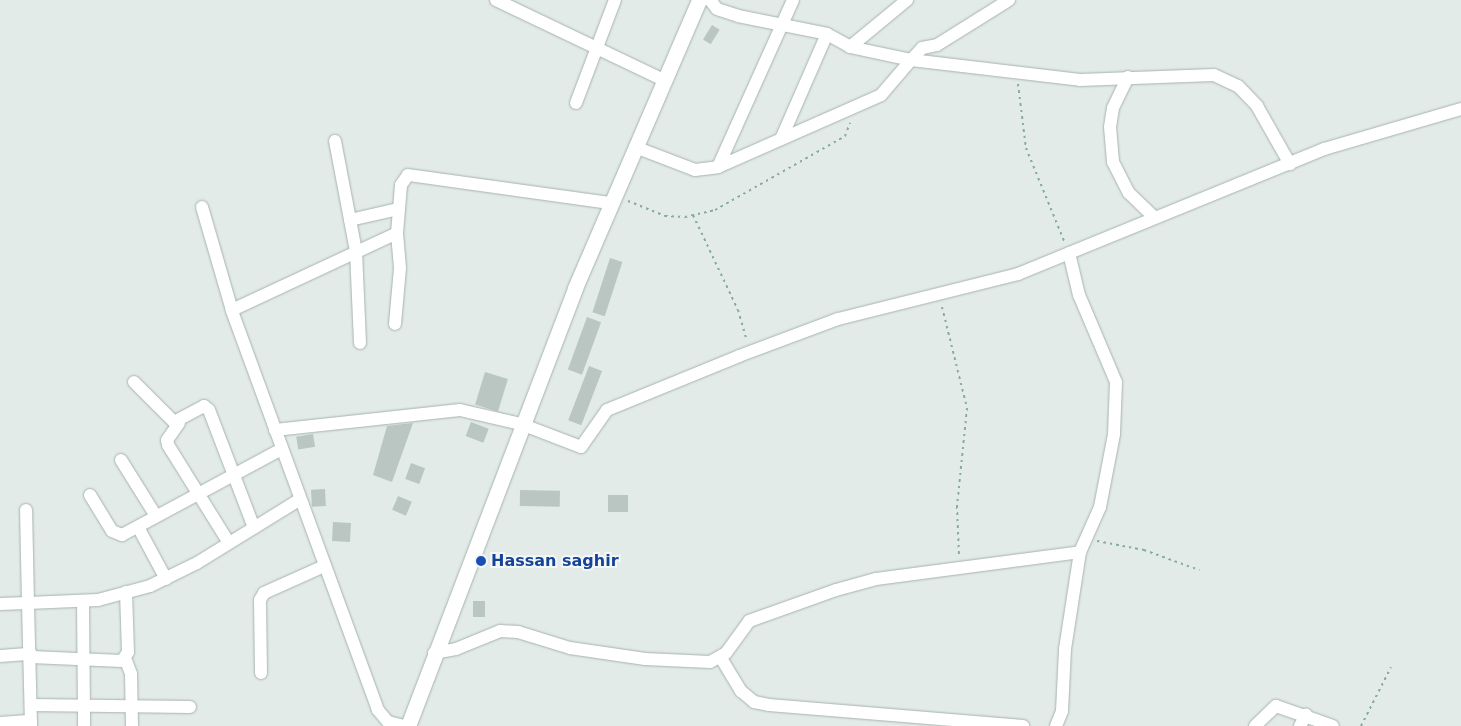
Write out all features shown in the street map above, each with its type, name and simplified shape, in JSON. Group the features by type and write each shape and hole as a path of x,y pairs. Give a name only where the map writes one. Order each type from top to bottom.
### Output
{"street":[{"path":"496,0 664,80"},
{"path":"576,103 595,47 615,0"},
{"path":"408,726 522,424 613,199 699,0"},
{"path":"710,0 717,8 738,16 827,34 850,47 911,60 1016,74 1080,80 1214,75 1238,86 1258,106 1290,164"},
{"path":"718,167 783,26 793,0"},
{"path":"850,47 907,0"},
{"path":"635,147 695,170 718,167 782,137 881,95 922,48 937,45 1009,0"},
{"path":"782,137 827,34"},
{"path":"1128,77 1113,108 1110,127 1113,162 1129,193 1153,216"},
{"path":"274,430 460,410 522,424 581,446 607,410 838,318 938,292 1018,274 1153,216 1290,164 1324,149 1461,109"},
{"path":"335,141 356,251 360,343"},
{"path":"395,324 400,268 398,209 404,178 419,173 613,199"},
{"path":"202,207 232,310 299,500 378,710 388,722 404,726"},
{"path":"350,220 398,209"},
{"path":"232,310 356,251 398,234"},
{"path":"1056,726 1062,711 1065,649 1080,552 1088,540 1100,508 1112,442 1116,382 1079,295 1069,253"},
{"path":"134,382 174,422 179,423"},
{"path":"229,543 168,445 179,423 204,406 209,410 254,528"},
{"path":"90,495 118,536 282,449"},
{"path":"121,460 156,516"},
{"path":"0,604 83,601 126,592 166,580 299,500"},
{"path":"0,723 31,723 31,656 26,510"},
{"path":"138,527 166,580"},
{"path":"434,653 456,649 500,631 518,632 570,648 645,659 710,662 721,658 749,622 759,616 876,579 1080,552"},
{"path":"261,673 260,600 264,593 324,566"},
{"path":"126,592 125,658 131,674 132,726"},
{"path":"83,601 84,726"},
{"path":"0,656 112,661 125,658"},
{"path":"721,658 741,691 754,702 769,706 1023,726"},
{"path":"31,705 190,707"},
{"path":"1255,726 1276,706 1303,720 1333,726"}],"path":[{"path":"1016,74 1026,148 1069,253"},
{"path":"613,199 665,216 693,215 715,210 845,136 850,125 848,109"},
{"path":"693,215 738,310 750,352"},
{"path":"938,292 967,408 957,506 960,568"},
{"path":"1088,540 1137,548 1199,570"},
{"path":"1361,726 1391,667"}],"building":[{"path":"712,25 720,30 711,44 703,39"},
{"path":"610,258 622,262 605,316 592,312"},
{"path":"587,317 601,322 582,375 568,370"},
{"path":"589,366 602,371 581,425 568,420"},
{"path":"485,372 508,379 498,412 475,405"},
{"path":"471,422 489,429 483,443 466,436"},
{"path":"413,423 392,482 373,475 387,426"},
{"path":"313,434 315,447 298,449 296,437"},
{"path":"411,463 425,468 419,484 405,479"},
{"path":"325,489 326,506 312,507 311,490"},
{"path":"520,490 560,491 560,507 520,506"},
{"path":"608,495 628,495 628,512 608,512"},
{"path":"398,496 412,502 406,516 392,510"},
{"path":"333,522 351,523 350,542 332,541"},
{"path":"473,601 485,601 485,617 473,617"}],"place":[{"name":"Hassan saghir","path":"481,561"}]}
